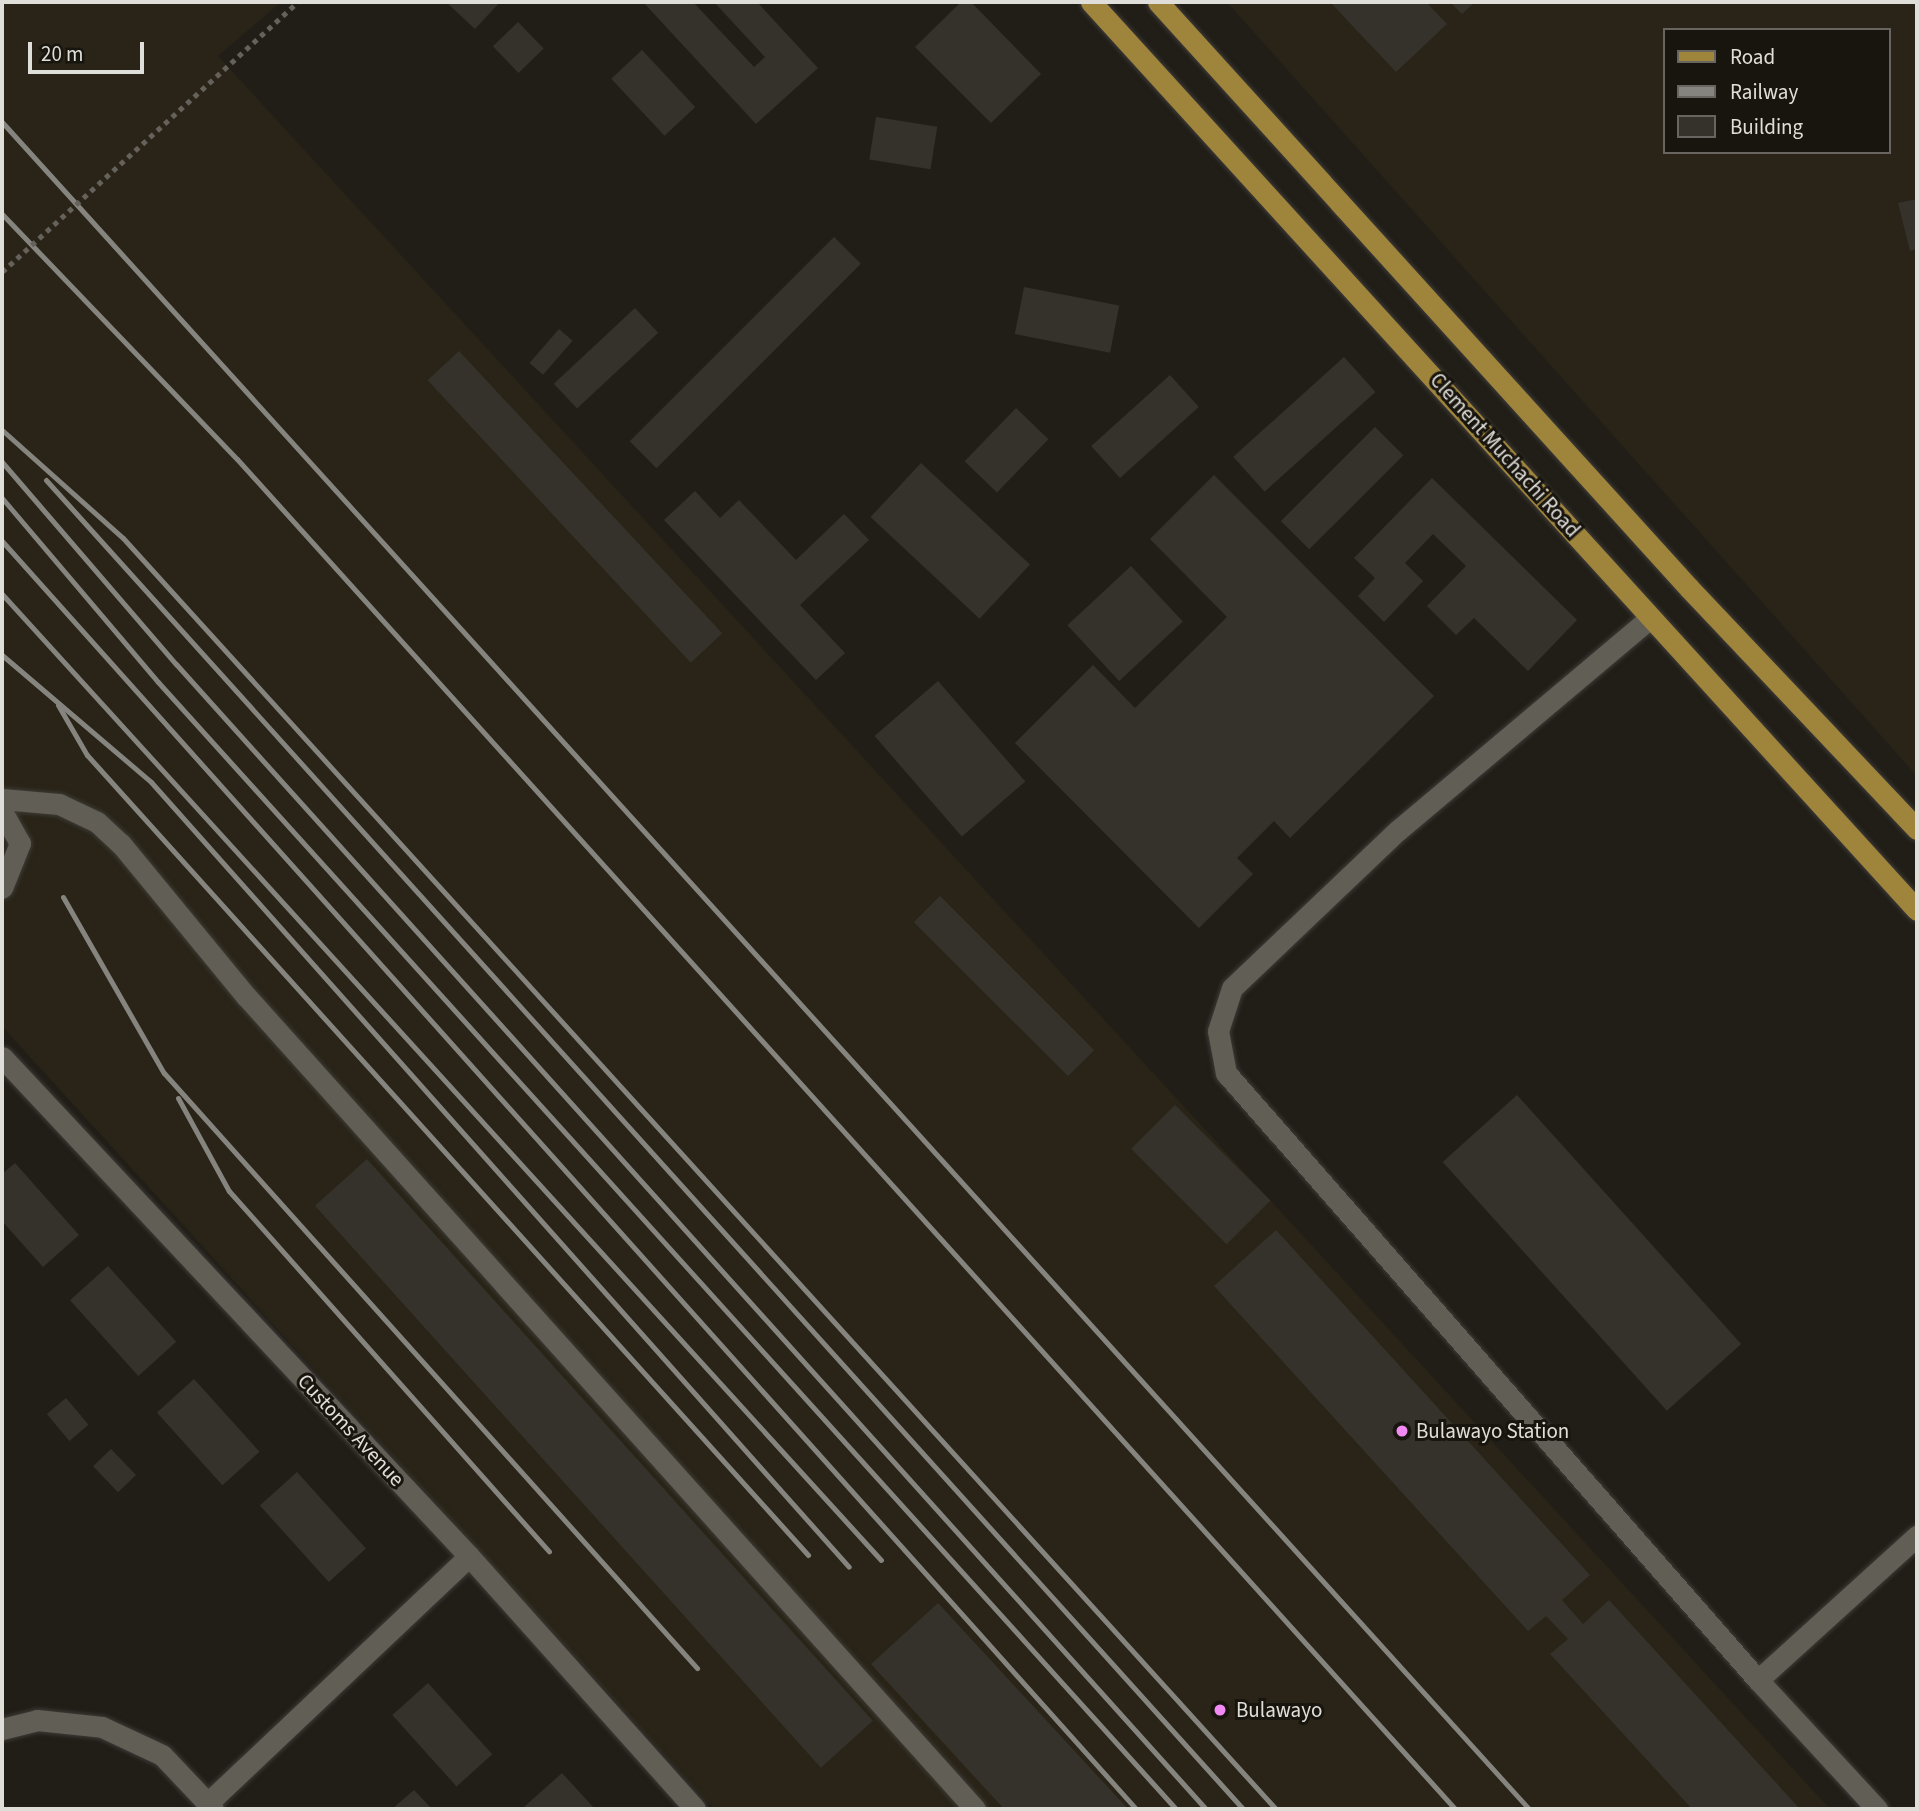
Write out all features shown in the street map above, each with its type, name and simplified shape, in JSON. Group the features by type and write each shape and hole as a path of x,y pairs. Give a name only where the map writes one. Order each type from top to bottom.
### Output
{"main road":[{"name":"Clement Muchachi Road","path":"1091,2 1917,909"},
{"path":"1158,2 1689,589 1917,829"}],"street":[{"path":"1650,618 1398,830 1233,988 1219,1031 1226,1073 1758,1679 1877,1809"},
{"path":"2,799 59,804 97,822 121,844 246,996 975,1809"},
{"path":"2,811 20,843 2,888"},
{"name":"Customs Avenue","path":"2,1057 469,1556 695,1809"},
{"path":"1758,1679 1917,1536"},
{"path":"2,1729 37,1720 102,1727 162,1755 211,1806 469,1556"}],"path":[{"path":"2,272 298,2"}],"shaded area":[{"path":"2,2 281,2 218,56 1830,1809 714,1809 2,1026"},
{"path":"1227,2 1917,2 1917,776"}],"building":[{"path":"446,2 500,2 475,29"},
{"path":"643,2 693,2 754,67 765,57 714,2 757,2 818,68 756,124"},
{"path":"961,2 971,2 1041,74 991,123 915,47"},
{"path":"1330,2 1426,2 1447,24 1396,72"},
{"path":"1450,2 1475,2 1462,14"},
{"path":"518,22 544,49 519,73 493,46"},
{"path":"642,50 695,107 664,136 611,79"},
{"path":"876,117 937,127 931,169 869,159"},
{"path":"1917,199 1917,249 1910,251 1898,203"},
{"path":"834,237 861,264 657,468 630,441"},
{"path":"1024,287 1119,306 1110,353 1015,334"},
{"path":"635,308 658,333 577,409 554,384"},
{"path":"559,329 573,341 543,375 529,363"},
{"path":"459,351 722,633 691,663 428,380"},
{"path":"1344,357 1375,392 1265,492 1233,457"},
{"path":"1170,375 1199,407 1120,478 1091,446"},
{"path":"1016,408 1048,439 997,492 965,461"},
{"path":"1375,427 1403,455 1309,549 1281,521"},
{"path":"921,463 1030,565 980,619 871,517"},
{"path":"1214,475 1434,696 1290,838 1274,821 1237,858 1253,874 1199,928 1015,743 1093,665 1135,708 1227,617 1150,539"},
{"path":"1432,478 1577,620 1528,671 1474,618 1456,635 1427,606 1466,566 1433,534 1405,563 1423,581 1384,622 1358,596 1375,578 1354,558"},
{"path":"695,491 720,518 739,500 796,560 844,514 869,540 800,605 845,653 816,680 664,520"},
{"path":"1131,566 1183,622 1119,681 1067,625"},
{"path":"938,681 1025,781 962,836 875,736"},
{"path":"940,896 1094,1050 1068,1076 914,922"},
{"path":"1517,1095 1741,1344 1667,1411 1443,1162"},
{"path":"1175,1105 1270,1200 1227,1244 1131,1149"},
{"path":"367,1159 873,1721 821,1768 315,1206"},
{"path":"15,1163 79,1235 43,1267 2,1221 2,1174"},
{"name":"Bulawayo Station","path":"1276,1230 1590,1575 1562,1600 1583,1624 1609,1600 1800,1809 1692,1809 1550,1654 1568,1639 1546,1616 1528,1631 1214,1286"},
{"path":"108,1266 176,1342 138,1376 70,1300"},
{"path":"194,1379 260,1452 222,1485 157,1412"},
{"path":"66,1398 88,1425 69,1441 47,1414"},
{"path":"111,1449 136,1475 118,1492 93,1466"},
{"path":"297,1472 366,1549 329,1582 260,1505"},
{"path":"938,1603 1128,1809 1004,1809 871,1664"},
{"path":"428,1683 492,1754 457,1786 392,1715"},
{"path":"562,1773 595,1809 524,1807"},
{"path":"414,1790 432,1809 392,1809"}],"railway":[{"path":"2,122 1529,1809"},
{"path":"2,214 237,459 1455,1809"},
{"path":"2,430 123,538 1276,1809"},
{"path":"2,462 176,664 1206,1809"},
{"path":"46,480 1243,1809"},
{"path":"2,498 158,682 1176,1809"},
{"path":"2,541 1136,1809"},
{"path":"2,594 881,1560"},
{"path":"2,655 151,782 849,1567"},
{"path":"58,705 87,755 808,1555"},
{"path":"63,897 164,1073 697,1668"},
{"path":"178,1098 229,1191 549,1551"}],"place":[{"name":"Bulawayo Station","path":"1402,1431"},
{"name":"Bulawayo","path":"1220,1710"}]}
